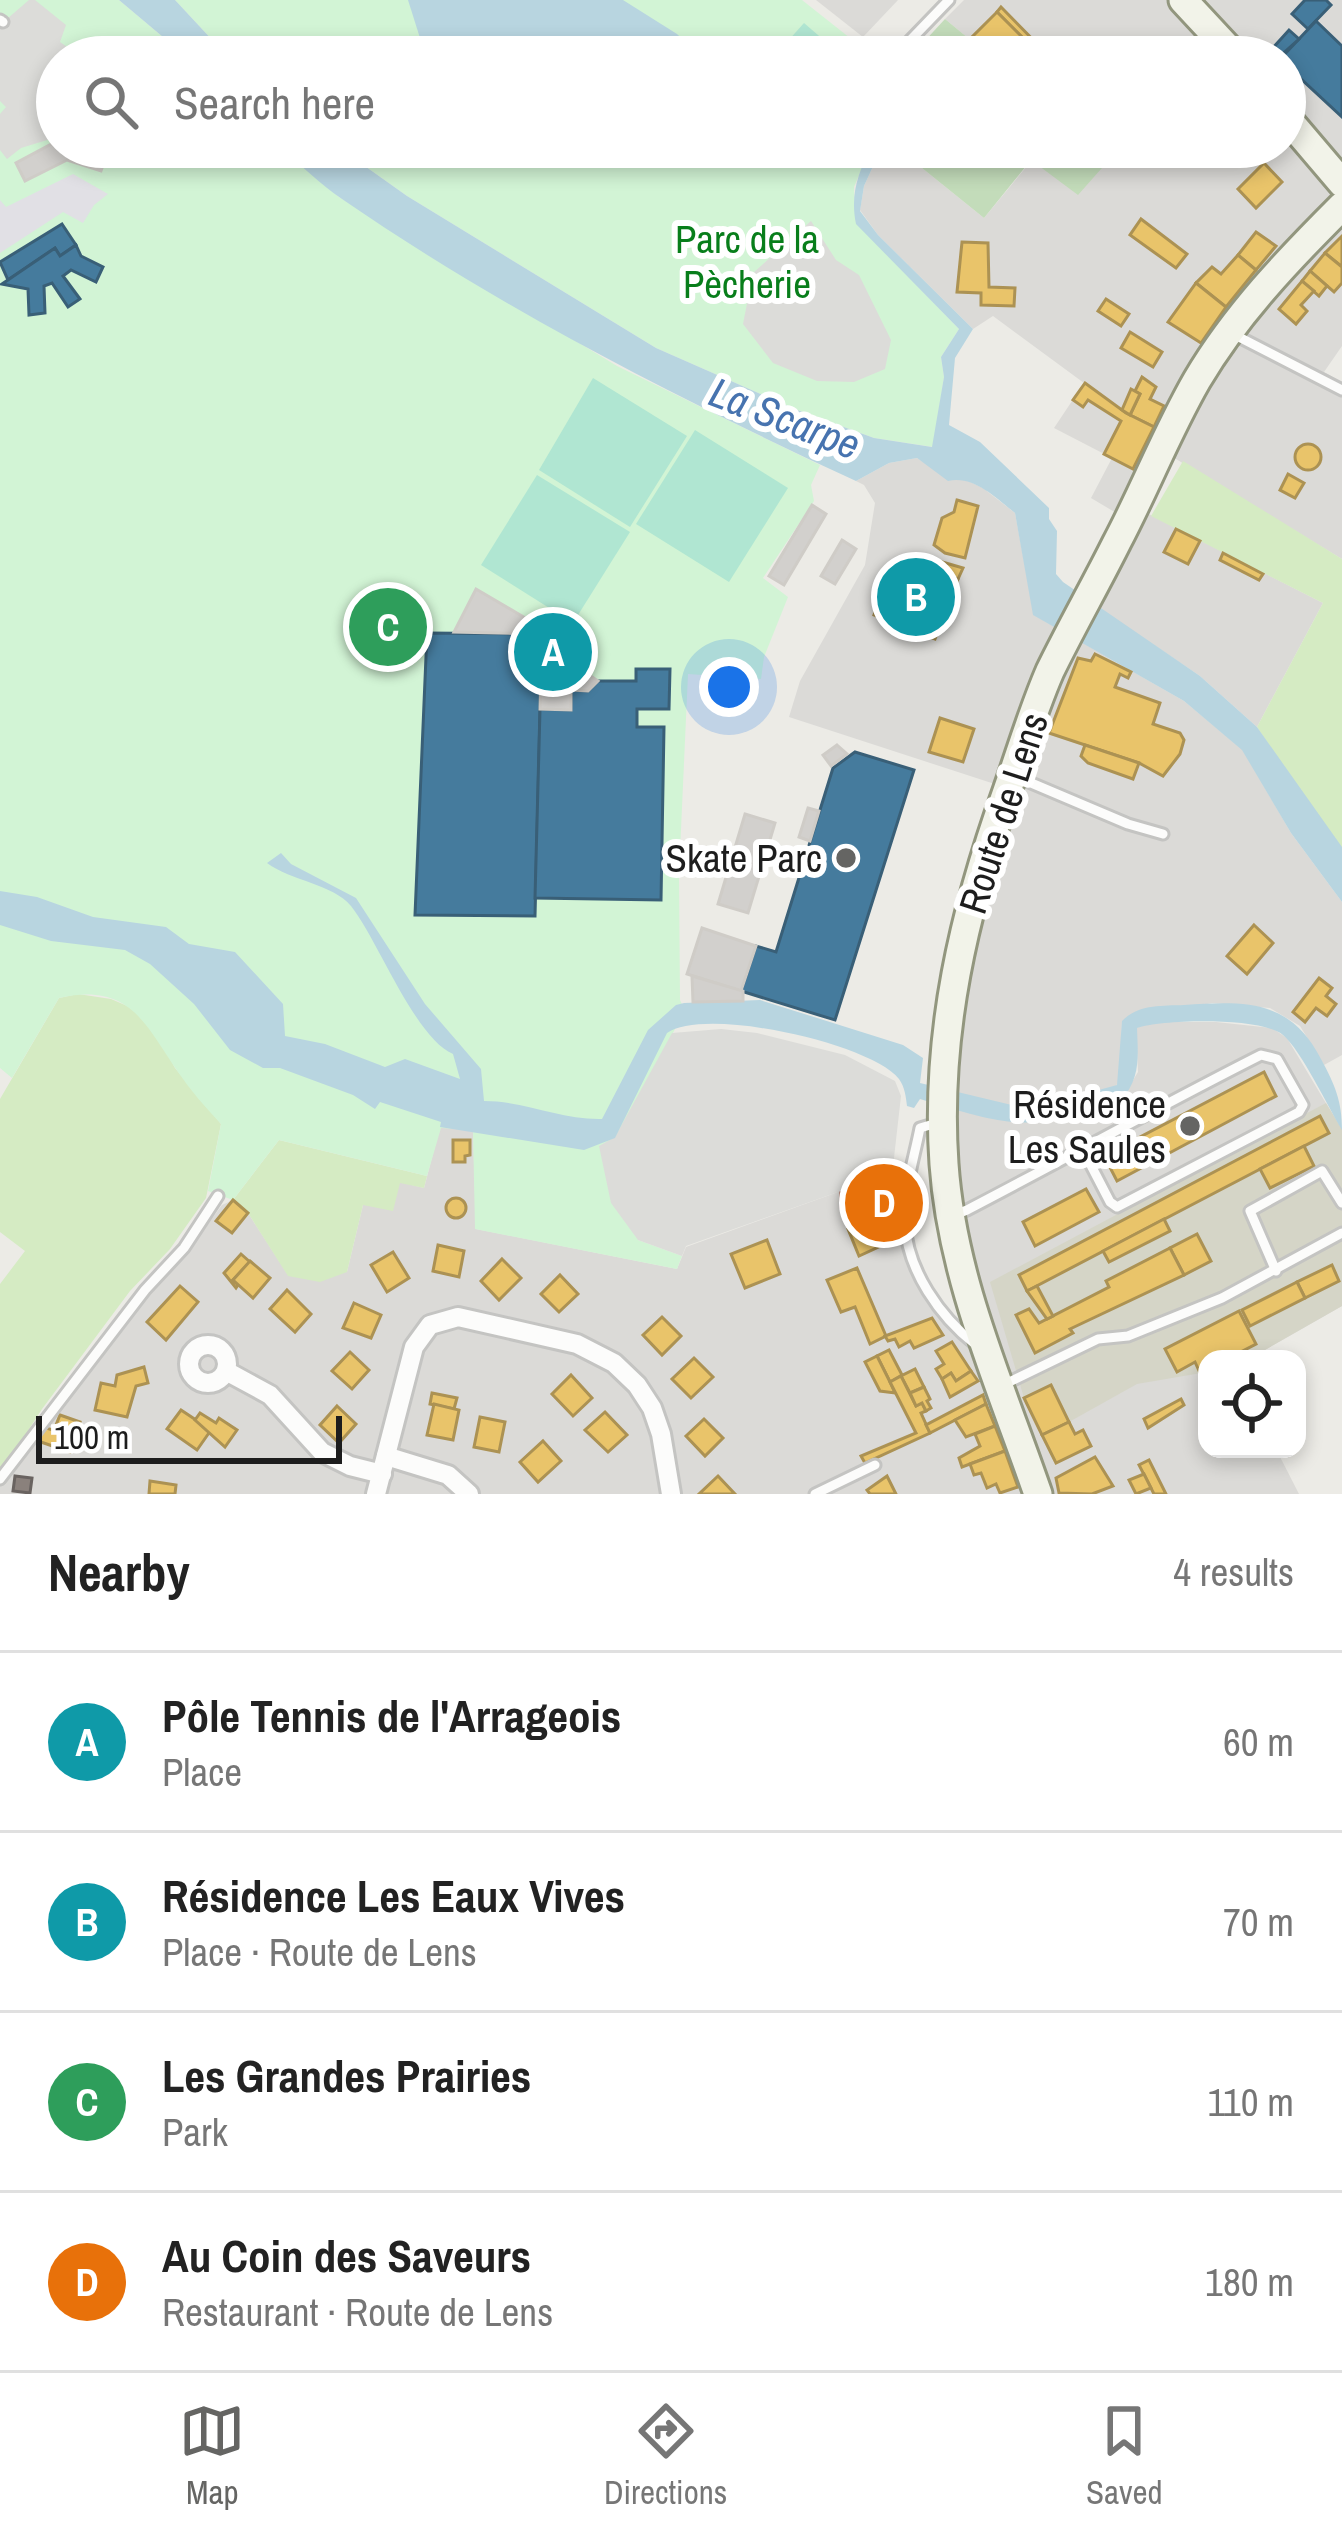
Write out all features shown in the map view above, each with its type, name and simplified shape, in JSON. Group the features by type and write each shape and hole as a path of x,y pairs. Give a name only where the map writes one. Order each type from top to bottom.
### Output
{"main road":[{"path":"1184,0 1217,36"},
{"path":"1306,144 1342,183"},
{"path":"1314,154 1342,206"},
{"name":"Route de Lens","path":"1038,1494 985,1352 950,1216 937,1110 958,958 1012,775 1066,639 1178,415 1230,332 1267,284 1342,206"}],"street":[{"path":"376,1494 414,1347 430,1325 458,1317 577,1344 614,1363 652,1408 661,1433 670,1494"},
{"path":"226,1371 270,1395 322,1452 350,1466 384,1465 448,1475 469,1494"}],"lane":[{"path":"914,36 949,0"},
{"path":"1230,332 1342,390"},
{"path":"1012,775 1127,824 1163,834"},
{"path":"950,1216 1261,1055 1277,1059 1303,1105 1299,1112 1117,1207 1082,1148"},
{"path":"937,1110 906,1200 908,1244 934,1302 985,1352"},
{"path":"1276,1271 1250,1211 1322,1171 1342,1203"},
{"path":"0,1479 145,1290 184,1249 218,1196"},
{"path":"998,1387 1098,1339 1128,1336 1222,1298 1342,1233"},
{"path":"815,1494 875,1465"}],"shaded area":[{"path":"35,0 66,25 62,36 36,36 36,143 7,159 0,150 0,114 6,107 0,101 0,25"},
{"path":"816,0 898,0 862,36"},
{"path":"964,0 1342,0 1342,346 1324,372 1342,382 1342,559 1161,450 1135,507 1323,603 1257,727 1200,676 1087,600 1128,520 1091,498 1112,458 1054,428 1084,383 993,316 973,329 878,235 860,210 872,168 922,168 984,218 1025,168 1306,168 1306,36 966,36 945,19"},
{"path":"73,174 108,194 83,223 63,212 0,253 0,200 6,207"},
{"path":"811,221 836,260 859,275 891,340 885,369 854,382 817,381 773,363 743,324 753,273"},
{"path":"917,458 949,479 962,478 983,488 1015,513 1034,615 1184,701 1243,750 1291,833 1342,902 1342,1055 1324,1065 1300,1026 1270,1008 1212,1003 1122,1021 1116,1086 1029,1109 1046,1124 1121,1100 1138,1072 1136,1028 1153,1022 1272,1028 1287,1038 1342,1130 1342,1306 1265,1350 1198,1350 1198,1458 1281,1458 1299,1494 0,1494 0,1474 222,1205 233,1200 248,1213 288,1275 347,1272 363,1205 400,1182 424,1188 440,1127 473,1130 476,1229 677,1269 686,1247 838,1192 890,1193 906,1200 905,1227 923,1281 974,1344 942,1083 1007,788 789,717 800,681 865,565 875,503 856,481 889,463"},
{"path":"721,1029 845,1055 895,1081 901,1096 890,1193 838,1192 686,1246 682,1256 638,1240 611,1203 599,1146 615,1137 672,1033"},
{"path":"1326,1103 1342,1129 1342,1306 1265,1350 1198,1350 1198,1374 1137,1384 1069,1422 1024,1398 990,1282"}],"green space":[{"path":"0,0 119,0 162,36 36,36 36,168 304,168 339,197 617,366 820,465 811,485 814,501 763,578 788,597 764,657 761,679 688,674 679,874 680,1000 685,1011 615,1138 638,1240 682,1256 677,1269 475,1229 473,1130 441,1128 427,1176 279,1140 233,1200 208,1191 221,1124 145,1023 119,1002 103,996 59,998 12,1078 0,1068"},
{"path":"175,0 802,0 847,36 208,36"},
{"path":"945,19 966,36 929,36"},
{"path":"804,23 819,36 792,36"},
{"name":"Parc de la Pècherie","path":"368,168 862,168 854,187 856,223 959,329 941,357 944,377 933,447 874,438 656,348"},
{"path":"922,168 1025,168 984,218"},
{"path":"1042,168 1102,168 1078,195"},
{"path":"593,378 687,436 630,527 539,470"},
{"path":"695,430 788,488 729,582 636,524"},
{"path":"1183,461 1342,559 1342,875 1257,727 1323,603 1151,516"},
{"path":"537,475 630,532 573,623 481,565"},
{"path":"78,994 132,1008 156,1032 175,1068 221,1124 206,1198 170,1249 130,1291 0,1474 0,1284 25,1251 0,1232 0,1099 59,998"},
{"path":"279,1140 427,1176 424,1188 400,1183 393,1211 363,1205 347,1272 320,1282 288,1276 248,1213 233,1200"}],"water":[{"path":"119,0 175,0 208,36 162,36"},
{"path":"408,0 623,0 679,36 419,36"},
{"name":"La Scarpe","path":"304,168 368,168 656,348 874,438 932,447 944,377 941,357 959,329 856,224 859,175 862,168 872,168 860,211 973,329 955,358 949,425 980,442 1049,508 1049,519 1057,531 1056,574 1063,582 1200,676 1257,727 1342,847 1342,902 1291,833 1242,750 1184,701 1033,615 1015,513 992,494 966,481 948,481 917,458 889,463 856,481 593,351 403,240"},
{"path":"281,853 291,864 356,898 425,1004 481,1069 484,1101 602,1119 648,1030 676,1005 760,1000 903,1045 923,1058 920,1083 1029,1109 1117,1085 1122,1021 1136,1011 1227,1003 1280,1014 1309,1039 1334,1085 1342,1130 1290,1042 1272,1029 1255,1025 1190,1022 1137,1028 1135,1075 1121,1100 1064,1118 1020,1122 977,1116 920,1099 914,1108 907,1106 899,1079 857,1053 788,1033 716,1024 667,1033 615,1138 584,1150 440,1127 441,1122 380,1102 375,1109 353,1095 280,1068 263,1068 230,1050 194,1004 150,964 125,950 51,941 0,925 0,891 37,897 93,917 166,927 189,944 235,952 283,1004 285,1036 325,1044 385,1067 405,1059 460,1079 453,1054 411,1009 351,906 334,893 267,863"}],"building: Homes":[{"path":"1001,7 1029,36 1021,36 997,12"},
{"path":"997,12 1021,36 973,36"},
{"path":"1259,168 1269,168 1282,182 1256,208 1238,189"},
{"path":"1141,219 1187,254 1176,268 1130,235"},
{"path":"1256,232 1276,246 1256,270 1238,255"},
{"path":"1342,236 1342,265 1341,266 1325,253"},
{"path":"962,242 988,243 989,287 1015,288 1014,306 981,305 981,293 957,292"},
{"path":"1325,253 1342,267 1342,283 1334,292 1310,271"},
{"path":"1238,255 1256,270 1226,307 1196,283 1212,267 1221,274"},
{"path":"1310,271 1327,286 1319,296 1302,281"},
{"path":"1302,281 1314,291 1301,305 1307,311 1296,324 1279,309"},
{"path":"1196,283 1226,307 1201,343 1168,322"},
{"path":"1106,299 1129,314 1121,326 1098,311"},
{"path":"1130,332 1162,352 1153,367 1121,348"},
{"path":"1142,377 1156,387 1150,399 1164,406 1154,427 1130,415"},
{"path":"1085,383 1154,427 1133,469 1104,454 1121,421 1088,400 1083,407 1073,400"},
{"path":"1131,389 1140,394 1130,415 1122,410"},
{"path":"1308,444 1321,457 1308,470 1295,457"},
{"path":"1288,474 1304,483 1295,498 1280,490"},
{"path":"957,500 978,506 965,558 934,545 942,518 954,512"},
{"path":"1176,529 1200,541 1188,564 1164,552"},
{"path":"1223,553 1263,574 1259,580 1220,560"},
{"path":"932,559 963,568 958,579 929,571"},
{"path":"896,562 958,579 935,639 874,615"},
{"path":"1095,654 1131,672 1128,678 1120,674 1115,687 1160,703 1153,724 1180,733 1184,740 1163,776 1139,763 1049,733 1078,658 1091,661"},
{"path":"940,718 974,729 963,762 929,752"},
{"path":"1085,745 1139,763 1133,779 1088,763 1081,756"},
{"path":"1254,925 1273,943 1247,974 1227,956"},
{"path":"1319,978 1332,988 1326,996 1336,1004 1327,1016 1316,1008 1305,1022 1293,1012"},
{"name":"Résidence Les Saules","path":"1264,1072 1276,1096 1117,1181 1104,1156"},
{"path":"1320,1116 1329,1133 1027,1291 1019,1275"},
{"path":"453,1140 470,1140 465,1162 453,1162"},
{"path":"1304,1146 1314,1166 1270,1188 1260,1169"},
{"path":"1086,1189 1099,1212 1035,1246 1023,1222"},
{"path":"456,1198 466,1208 456,1218 446,1208"},
{"path":"233,1200 248,1213 232,1233 216,1221"},
{"path":"870,1209 888,1211 885,1244 859,1256 848,1229 869,1220"},
{"path":"1164,1219 1170,1231 1109,1262 1103,1251"},
{"path":"1197,1234 1211,1261 1184,1275 1170,1248"},
{"path":"767,1240 780,1274 745,1288 731,1254"},
{"path":"438,1245 464,1251 459,1277 433,1271"},
{"path":"1170,1248 1184,1275 1070,1329 1073,1333 1035,1353 1016,1315 1029,1309 1039,1323"},
{"path":"393,1252 409,1278 387,1292 371,1265"},
{"path":"241,1254 250,1262 233,1280 236,1288 224,1273"},
{"path":"502,1259 521,1278 499,1300 481,1281"},
{"path":"250,1261 270,1278 253,1298 233,1280"},
{"path":"1332,1265 1339,1281 1305,1298 1297,1282"},
{"path":"857,1268 886,1336 870,1344 855,1307 841,1312 827,1280"},
{"path":"560,1275 578,1294 559,1312 541,1294"},
{"path":"1297,1282 1305,1298 1250,1326 1242,1310"},
{"path":"180,1286 198,1302 166,1340 147,1322"},
{"path":"1037,1286 1053,1316 1047,1319 1027,1291"},
{"path":"287,1290 311,1314 295,1332 270,1309"},
{"path":"354,1303 381,1315 371,1338 343,1328"},
{"path":"1239,1311 1256,1344 1244,1350 1198,1350 1198,1369 1195,1362 1177,1372 1165,1349"},
{"path":"662,1317 681,1336 662,1355 643,1335"},
{"path":"932,1318 943,1335 914,1348 910,1341 899,1347 895,1339 888,1341 885,1336"},
{"path":"952,1342 971,1371 956,1381 951,1373 942,1379 936,1369 944,1364 936,1351"},
{"path":"889,1350 902,1375 890,1382 877,1356"},
{"path":"350,1352 369,1370 352,1389 332,1371"},
{"path":"877,1356 895,1393 880,1391 865,1362"},
{"path":"694,1358 713,1377 691,1398 672,1379"},
{"path":"144,1367 148,1383 136,1386 127,1417 95,1410 101,1383 115,1386 117,1375"},
{"path":"915,1369 924,1387 910,1393 901,1376"},
{"path":"971,1371 978,1381 950,1397 942,1379 951,1373 956,1381"},
{"path":"571,1375 592,1398 573,1416 552,1394"},
{"path":"901,1376 916,1406 922,1403 930,1433 865,1463 861,1456 916,1433 890,1382"},
{"path":"1051,1385 1069,1422 1042,1435 1024,1398"},
{"path":"924,1387 931,1408 926,1411 922,1403 916,1406 910,1393"},
{"path":"432,1393 457,1398 454,1409 430,1404"},
{"path":"983,1395 986,1404 930,1433 926,1425"},
{"path":"1181,1399 1184,1405 1148,1428 1144,1419"},
{"path":"434,1404 459,1410 453,1440 427,1435"},
{"path":"986,1404 995,1426 966,1437 955,1420"},
{"path":"337,1406 356,1424 339,1443 320,1425"},
{"path":"181,1410 211,1430 197,1450 167,1429"},
{"path":"605,1412 627,1435 608,1452 585,1430"},
{"path":"200,1413 237,1430 225,1447 195,1420"},
{"path":"60,1415 80,1422 75,1438 61,1433 63,1428 58,1426 54,1430"},
{"path":"480,1417 505,1422 499,1452 474,1447"},
{"path":"704,1419 723,1438 705,1456 686,1436"},
{"path":"1069,1422 1075,1434 1083,1430 1091,1446 1056,1463 1042,1435"},
{"path":"58,1426 63,1428 61,1433 75,1438 70,1452 38,1441 43,1427 56,1431"},
{"path":"995,1426 1005,1451 962,1467 959,1458 980,1446 975,1434"},
{"path":"543,1441 561,1461 538,1482 520,1462"},
{"path":"1005,1451 1018,1487 1000,1493 996,1484 987,1488 981,1473 974,1475 970,1464"},
{"path":"1095,1457 1113,1486 1092,1494 1059,1493 1056,1478"},
{"path":"1149,1460 1166,1494 1154,1494 1139,1465"},
{"path":"1144,1474 1151,1488 1136,1494 1129,1480"},
{"path":"718,1476 735,1494 699,1494"},
{"path":"887,1476 896,1494 870,1494 867,1490"},
{"path":"150,1481 176,1485 175,1494 149,1494"}],"building: Shops":[{"path":"841,1193 890,1193 888,1211 841,1207"}],"building: Public":[{"path":"1305,0 1326,0 1331,5 1308,29 1292,14"},
{"path":"1316,21 1342,46 1342,117 1306,84 1306,36 1302,36"},
{"path":"62,224 76,245 60,256 55,248 8,280 0,262"},
{"path":"76,245 81,256 103,267 96,282 71,270 63,276 80,299 68,307 52,283 44,286 45,313 29,315 28,289 2,284 55,248 60,256"},
{"path":"427,633 542,634 535,916 415,915"},
{"path":"636,669 670,669 669,709 637,709 637,727 664,727 661,900 535,898 540,709 571,710 571,690 588,691 598,681 636,681"},
{"name":"Skate Parc","path":"855,752 914,770 835,1020 741,991 756,946 776,952 833,768"}],"building: Industry":[{"path":"15,1476 32,1478 30,1493 13,1491"}],"building: Other":[{"path":"36,152 36,168 51,168 25,181 16,163"},
{"path":"812,505 826,514 784,585 769,576"},
{"path":"842,540 856,549 835,584 821,576"},
{"path":"476,589 549,632 549,644 579,660 579,668 598,681 588,691 571,690 571,710 540,709 542,634 454,632"},
{"path":"837,745 847,754 831,766 823,755"},
{"path":"808,808 819,811 810,841 799,837"},
{"path":"745,814 775,823 748,913 718,904"},
{"path":"702,928 756,946 741,991 687,974"},
{"path":"692,976 743,991 743,1001 693,1002"}],"place":[{"name":"Résidence Les Eaux Vives","path":"916,597"},
{"name":"Les Grandes Prairies","path":"388,627"},
{"name":"Pôle Tennis de l'Arrageois","path":"553,652"},
{"name":"Skate Parc","path":"846,858"},
{"name":"Résidence Les Saules","path":"1190,1126"},
{"name":"Au Coin des Saveurs","path":"884,1203"}]}
